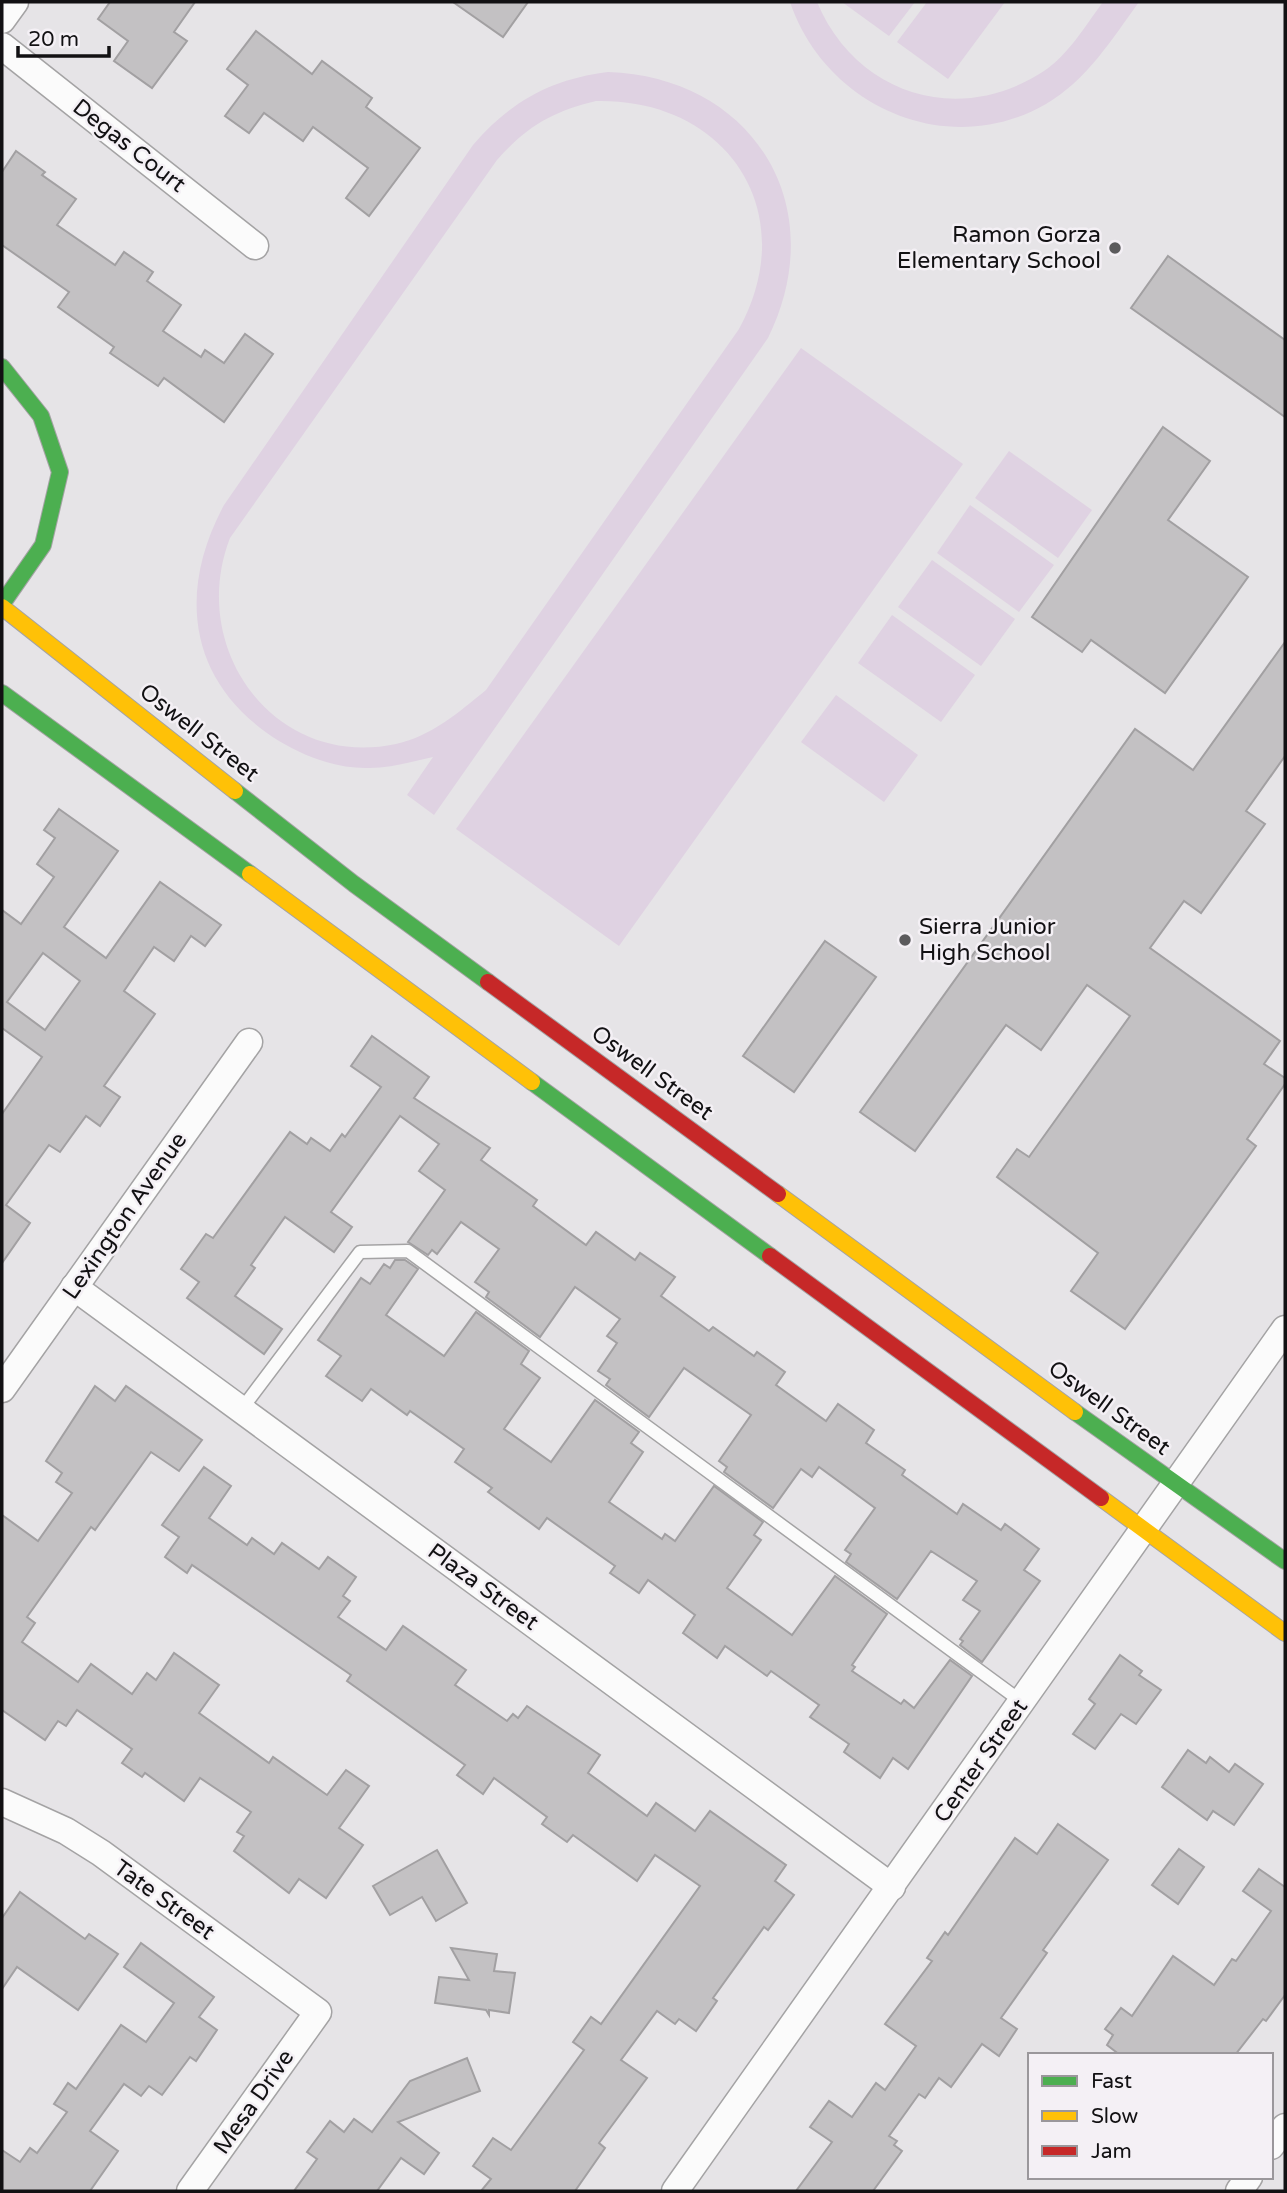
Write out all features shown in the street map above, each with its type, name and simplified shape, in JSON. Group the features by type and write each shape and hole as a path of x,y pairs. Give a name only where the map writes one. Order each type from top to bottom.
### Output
{"main road":[{"path":"2,367 41,416 60,472 43,545 2,606"},
{"name":"Oswell Street","path":"2,606 354,884 1173,1484 1285,1561"},
{"path":"2,693 1285,1633"}],"street":[{"path":"2,20 15,2"},
{"name":"Degas Court","path":"2,46 255,246"},
{"name":"Lexington Avenue","path":"2,1389 249,1042"},
{"name":"Plaza Street","path":"74,1287 892,1887"},
{"name":"Center Street","path":"675,2191 1285,1329"},
{"name":"Tate Street","path":"2,1802 66,1831 101,1853 318,2012"},
{"name":"Mesa Drive","path":"190,2191 318,2012"},
{"path":"1273,2144 1285,2127"}],"lane":[{"path":"241,1410 360,1252 408,1251 1022,1702"}],"shaded area":[{"path":"790,2 817,2 834,34 857,60 884,79 913,92 945,98 978,97 1011,88 1053,64 1076,39 1103,2 1139,2 1098,58 1061,94 1046,104 1008,120 969,127 931,124 894,113 860,95 831,70 807,39"},
{"path":"842,2 915,2 889,36"},
{"path":"927,2 1005,2 948,79 897,42"},
{"path":"608,72 659,79 703,97 739,124 767,157 784,197 791,241 786,289 768,338 434,815 407,795 433,757 382,767 342,766 309,756 279,741 249,718 226,693 209,665 200,635 197,604 200,572 209,538 224,505 473,145 502,116 533,95 587,75","holes":["596,101 642,105 683,119 716,141 741,170 756,205 762,244 757,285 739,329 486,690 433,729 396,744 352,747 313,738 279,720 252,692 232,659 221,621 220,580 230,538 508,148 541,122 581,105"]},
{"path":"801,348 963,464 619,946 456,829"},
{"path":"1009,451 1092,510 1058,558 975,498"},
{"path":"970,505 1054,565 1019,612 937,553"},
{"path":"932,560 1015,619 981,666 898,607"},
{"path":"892,615 975,675 941,722 858,663"},
{"path":"836,695 918,755 884,802 801,742"}],"building":[{"path":"110,2 195,2 174,32 187,41 152,88 114,61 128,41 98,19"},
{"path":"453,2 528,2 503,37"},
{"path":"256,31 312,74 322,61 372,98 366,107 420,148 369,216 346,198 368,168 313,127 303,141 264,113 249,133 225,116 248,85 227,69"},
{"path":"16,151 45,172 42,175 76,199 57,225 115,265 124,252 153,272 147,281 181,305 163,331 201,357 205,350 224,363 245,334 273,354 224,422 164,378 158,386 110,353 114,347 58,307 69,292 2,245 2,172"},
{"path":"1168,256 1285,340 1285,417 1131,308"},
{"path":"1163,427 1210,461 1168,520 1248,577 1165,693 1091,640 1082,652 1032,617"},
{"path":"1285,642 1285,756 1246,811 1265,824 1201,913 1184,901 1150,948 1280,1041 1264,1064 1285,1078 1285,1084 1247,1139 1256,1146 1125,1329 1071,1291 1098,1253 997,1177 1017,1149 1029,1157 1130,1016 1087,985 1041,1050 1006,1025 915,1151 860,1112 1135,729 1193,770"},
{"path":"59,809 118,851 64,927 106,958 160,882 221,925 205,946 191,936 174,961 154,947 124,991 155,1014 104,1086 120,1097 100,1126 86,1116 60,1152 49,1145 6,1205 30,1223 2,1263 2,1114 42,1057 2,1028 2,910 21,924 54,877 37,864 55,838 44,830","holes":["43,953 80,981 45,1030 7,1002"]},
{"path":"825,941 876,977 794,1092 743,1056"},
{"path":"372,1036 429,1077 414,1098 490,1148 481,1160 537,1200 533,1206 586,1245 596,1232 635,1260 640,1253 675,1277 661,1296 709,1331 713,1327 754,1356 757,1352 785,1372 776,1385 826,1421 838,1404 874,1430 866,1443 905,1470 902,1475 957,1514 963,1504 1001,1530 1005,1524 1039,1549 1024,1570 1040,1581 982,1662 960,1645 963,1641 960,1639 980,1611 963,1600 977,1581 931,1551 897,1599 846,1562 851,1554 845,1550 875,1508 819,1467 812,1477 801,1469 773,1508 724,1472 727,1467 719,1461 751,1415 684,1368 649,1417 606,1385 610,1379 598,1371 617,1343 607,1336 620,1319 575,1287 540,1337 486,1297 489,1292 475,1282 499,1249 461,1222 437,1254 432,1250 428,1255 408,1242 445,1190 419,1171 439,1144 400,1116 331,1212 352,1227 334,1252 285,1217 251,1265 255,1268 235,1296 282,1329 264,1354 187,1298 199,1282 181,1269 206,1234 213,1238 290,1132 307,1144 311,1138 330,1151 342,1134 345,1137 381,1087 351,1066"},
{"path":"395,1260 405,1260 418,1269 386,1315 444,1356 476,1312 529,1351 521,1364 540,1378 504,1429 551,1462 595,1400 639,1432 631,1443 643,1452 609,1502 662,1539 665,1534 675,1541 714,1486 763,1522 754,1535 761,1540 727,1588 792,1635 835,1576 887,1614 852,1665 855,1667 852,1671 901,1704 904,1700 914,1708 950,1660 972,1676 908,1769 893,1758 880,1778 844,1752 849,1744 810,1717 819,1705 771,1671 767,1676 725,1646 717,1658 683,1633 695,1615 648,1580 639,1593 610,1573 615,1566 547,1518 539,1529 488,1492 492,1488 455,1462 464,1449 410,1411 407,1415 371,1389 362,1401 326,1376 341,1356 318,1340 361,1278 370,1284 384,1264 390,1268"},
{"path":"95,1386 115,1401 126,1386 202,1440 179,1471 151,1452 95,1530 91,1527 27,1617 35,1623 22,1642 78,1682 91,1664 132,1694 147,1673 156,1680 174,1653 219,1685 199,1713 269,1763 273,1757 327,1795 346,1770 369,1786 339,1828 363,1845 326,1898 299,1879 289,1893 234,1851 244,1836 237,1832 251,1812 200,1778 184,1801 145,1773 142,1777 122,1763 132,1749 77,1710 66,1726 58,1721 45,1740 2,1710 2,1515 38,1541 72,1493 56,1482 62,1473 46,1461"},
{"path":"204,1467 231,1486 209,1518 247,1545 252,1538 274,1554 282,1543 319,1569 328,1557 356,1577 343,1596 350,1601 338,1617 386,1650 403,1626 466,1670 455,1685 507,1721 513,1714 518,1718 527,1706 600,1755 588,1773 647,1816 656,1803 695,1831 710,1811 786,1865 775,1881 794,1895 768,1930 764,1927 713,1998 717,2001 696,2031 679,2019 675,2024 657,2011 621,2060 647,2078 599,2143 605,2148 575,2191 481,2191 491,2179 473,2166 493,2138 511,2150 584,2050 573,2042 591,2017 601,2024 700,1886 655,1855 637,1881 573,1835 567,1842 542,1824 547,1817 494,1778 483,1794 457,1775 465,1765 347,1681 351,1675 192,1565 187,1573 165,1557 179,1537 162,1525"},
{"path":"1120,1655 1142,1671 1139,1675 1161,1690 1136,1724 1121,1714 1095,1749 1073,1734 1095,1704 1089,1699"},
{"path":"1188,1750 1206,1763 1210,1757 1229,1772 1235,1764 1263,1784 1234,1825 1213,1811 1207,1820 1162,1787"},
{"path":"1058,1824 1108,1860 1043,1950 1047,1953 1001,2018 1017,2029 999,2056 982,2044 951,2087 939,2078 925,2098 919,2094 889,2136 897,2141 894,2145 902,2151 873,2191 796,2191 832,2142 810,2127 829,2101 852,2117 876,2083 885,2090 916,2046 885,2024 932,1961 927,1958 945,1932 948,1935 1015,1838 1037,1854"},
{"path":"1179,1849 1204,1867 1178,1904 1152,1885"},
{"path":"437,1850 467,1903 436,1921 422,1897 390,1915 373,1886"},
{"path":"1259,1869 1285,1887 1285,1995 1266,2021 1263,2019 1237,2053 1117,2053 1107,2045 1113,2035 1105,2029 1121,2008 1132,2016 1173,1956 1214,1985 1232,1959 1236,1961 1271,1911 1243,1891"},
{"path":"20,1892 85,1939 89,1934 118,1954 78,2010 17,1967 2,1989 2,1918"},
{"path":"141,1943 214,1997 199,2017 217,2030 196,2061 190,2057 162,2095 149,2086 141,2096 124,2084 90,2131 118,2151 90,2191 2,2191 2,2150 20,2162 30,2148 37,2153 67,2112 54,2104 68,2083 76,2089 121,2025 146,2042 174,2003 124,1967"},
{"path":"451,1948 497,1954 494,1971 515,1973 509,2013 489,2010 489,2015 486,2010 435,2003 439,1977 469,1980"},
{"path":"467,2058 480,2091 398,2122 439,2153 424,2174 401,2158 377,2191 294,2191 317,2159 307,2152 330,2121 344,2132 354,2119 372,2132 410,2081"}],"traffic: fast":[{"path":"2,367 41,416 60,472 43,545 2,604"},
{"path":"2,693 250,874"},
{"path":"235,791 354,884 488,982"},
{"path":"532,1082 770,1256"},
{"path":"1075,1412 1285,1561"}],"traffic: slow":[{"path":"2,607 235,791"},
{"path":"250,874 532,1082"},
{"path":"778,1194 1075,1412"},
{"path":"1101,1498 1285,1633"}],"traffic: jam":[{"path":"488,982 778,1194"},
{"path":"770,1256 1101,1498"}],"place":[{"name":"Ramon Gorza Elementary School","path":"1115,248"},
{"name":"Sierra Junior High School","path":"905,940"}]}
